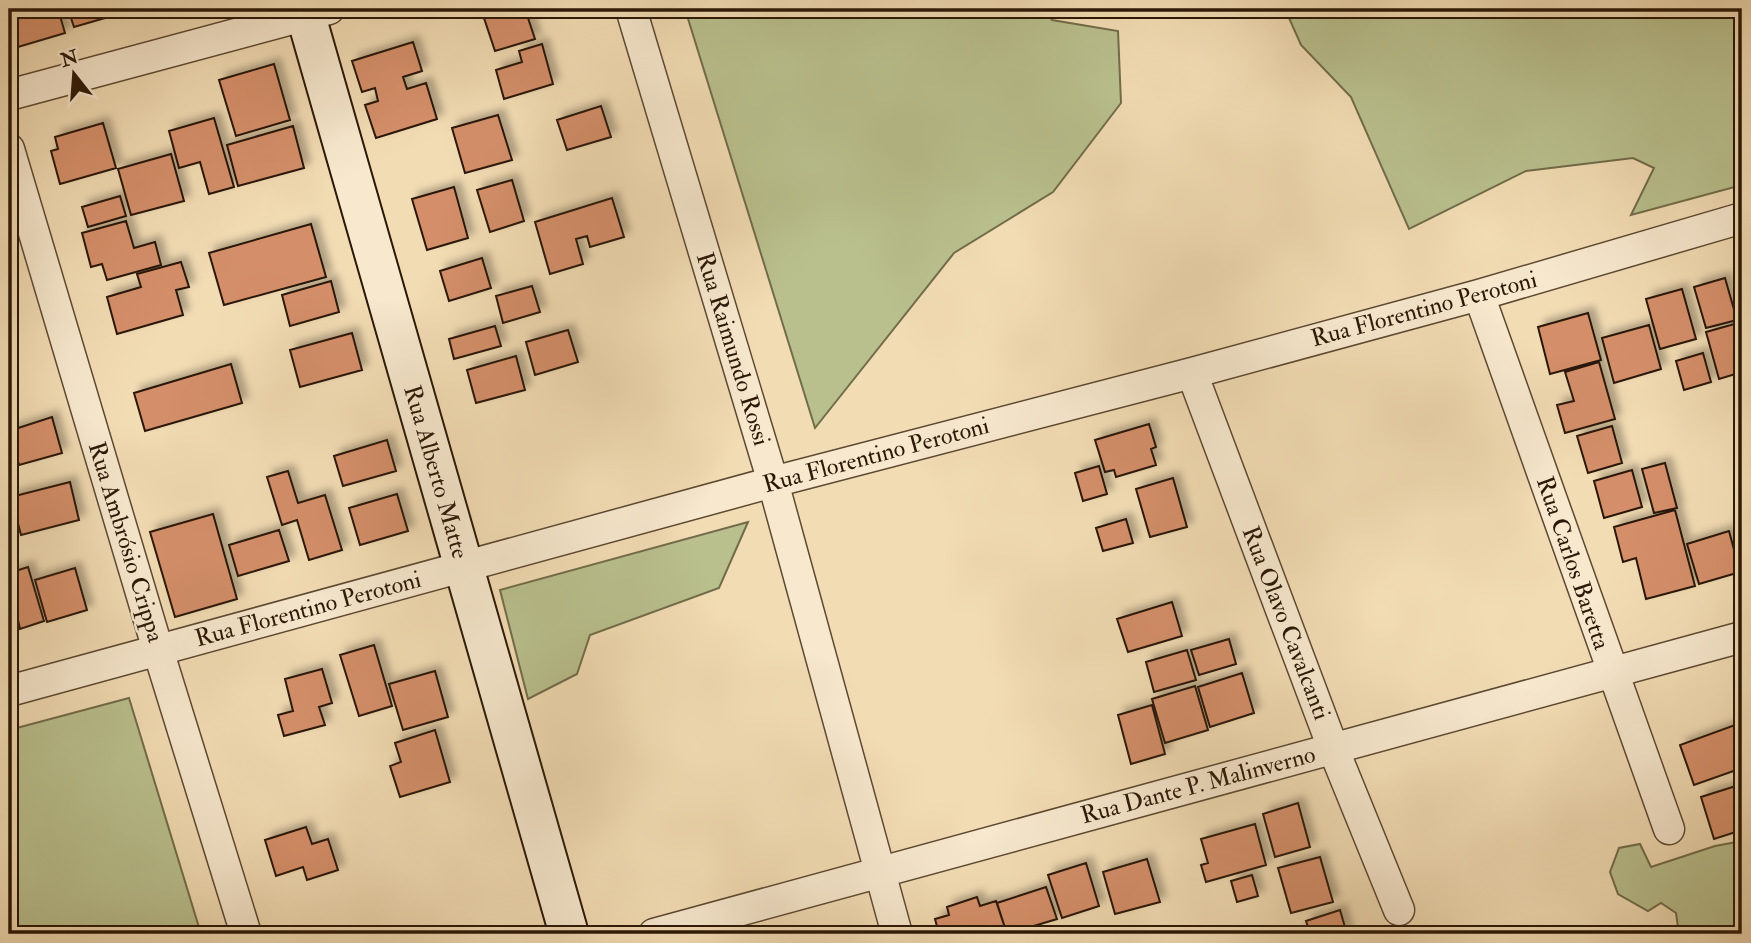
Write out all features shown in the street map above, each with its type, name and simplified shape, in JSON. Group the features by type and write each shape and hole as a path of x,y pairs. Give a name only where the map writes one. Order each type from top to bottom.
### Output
{"street":[{"name":"Rua Raimundo Rossi","path":"631,9 773,482 878,873 897,934"},
{"path":"9,95 313,11"},
{"name":"Rua Alberto Matte","path":"313,11 463,566 569,934"},
{"name":"Rua Ambrósio Crippa","path":"9,149 158,650 246,934"},
{"name":"Rua Florentino Perotoni","path":"9,691 773,482 1479,295 1742,218"},
{"name":"Rua Carlos Baretta","path":"1479,295 1669,829"},
{"name":"Rua Olavo Cavalcanti","path":"1192,373 1333,748 1399,910"},
{"name":"Rua Dante P. Malinverno","path":"654,934 1742,637"}],"green space":[{"path":"685,9 1044,9 1052,20 1118,31 1121,103 1053,192 954,253 815,428"},
{"path":"1285,9 1742,9 1742,185 1631,215 1654,168 1633,158 1526,171 1409,229 1351,97 1301,45"},
{"path":"748,522 719,588 590,635 577,674 528,699 500,590"},
{"path":"129,698 201,934 9,934 9,730"},
{"path":"1742,841 1742,934 1679,934 1676,913 1661,903 1648,911 1618,894 1610,872 1619,848 1640,844 1651,867 1715,846"}],"building":[{"path":"9,9 58,9 65,33 18,47"},
{"path":"68,9 128,9 129,11 74,27"},
{"path":"481,9 525,9 535,39 495,51"},
{"path":"413,42 422,71 403,77 407,89 426,83 437,119 376,138 365,105 378,101 375,88 362,92 352,61"},
{"path":"542,44 553,84 504,99 496,70 522,62 519,51"},
{"path":"274,64 290,120 236,136 219,80"},
{"path":"601,106 611,137 567,150 557,120"},
{"path":"498,115 512,160 465,173 452,128"},
{"path":"214,118 234,187 209,194 200,162 179,168 169,131"},
{"path":"103,123 116,168 60,184 51,151 58,149 55,137"},
{"path":"293,126 304,168 238,186 227,145"},
{"path":"171,154 184,201 131,215 118,169"},
{"path":"512,180 524,221 490,232 477,190"},
{"path":"454,187 468,238 427,250 412,199"},
{"path":"120,196 126,216 88,227 82,207"},
{"path":"612,198 624,237 590,247 587,236 576,239 583,264 550,274 535,222"},
{"path":"126,221 134,248 155,242 161,265 107,280 102,264 91,267 82,233"},
{"path":"311,224 326,277 224,305 209,253"},
{"path":"482,258 491,288 449,301 440,271"},
{"path":"181,262 189,287 176,290 183,315 117,334 107,297 141,287 137,274"},
{"path":"1725,278 1737,320 1706,328 1694,287"},
{"path":"331,281 339,312 290,326 282,295"},
{"path":"532,286 540,312 503,323 496,296"},
{"path":"1682,289 1696,339 1660,349 1646,299"},
{"path":"1588,313 1601,360 1550,374 1538,327"},
{"path":"1738,323 1742,338 1742,372 1719,379 1706,332"},
{"path":"1649,325 1661,369 1614,383 1602,338"},
{"path":"495,326 501,346 454,359 449,339"},
{"path":"568,330 578,362 535,375 526,342"},
{"path":"352,333 362,370 300,387 290,350"},
{"path":"1703,353 1711,382 1684,390 1676,361"},
{"path":"516,356 525,390 476,403 467,370"},
{"path":"1599,362 1615,419 1565,433 1557,405 1574,401 1565,372"},
{"path":"231,364 242,403 145,431 134,393"},
{"path":"52,417 62,453 19,465 9,431"},
{"path":"1149,424 1156,447 1151,449 1156,465 1116,477 1114,470 1105,472 1095,440"},
{"path":"1612,426 1622,463 1588,473 1577,436"},
{"path":"387,440 396,471 343,486 334,456"},
{"path":"1665,463 1677,508 1654,513 1642,469"},
{"path":"1099,466 1107,494 1083,501 1075,473"},
{"path":"1632,470 1642,507 1604,518 1594,481"},
{"path":"288,471 298,503 325,495 342,550 309,560 297,520 282,525 267,477"},
{"path":"1173,478 1187,527 1150,537 1136,489"},
{"path":"70,482 79,520 21,535 11,497"},
{"path":"397,494 408,531 360,545 349,508"},
{"path":"1675,510 1695,586 1646,599 1636,558 1623,562 1614,527"},
{"path":"213,514 237,599 175,617 150,532"},
{"path":"1126,519 1133,543 1103,551 1096,528"},
{"path":"279,530 289,561 238,576 229,545"},
{"path":"1729,531 1740,572 1699,584 1687,544"},
{"path":"28,567 44,621 20,629 18,620 9,623 9,573"},
{"path":"75,568 87,610 47,622 35,580"},
{"path":"1172,602 1182,636 1128,652 1117,619"},
{"path":"1229,639 1236,664 1199,675 1191,650"},
{"path":"374,645 392,706 359,716 340,655"},
{"path":"1187,650 1196,680 1154,692 1146,662"},
{"path":"322,669 332,703 319,707 325,725 284,736 278,715 293,711 285,679"},
{"path":"435,671 448,717 403,730 389,684"},
{"path":"1242,673 1254,713 1210,727 1198,687"},
{"path":"1195,686 1208,730 1165,743 1152,699"},
{"path":"1152,705 1165,754 1131,764 1118,715"},
{"path":"1735,725 1742,747 1742,768 1694,785 1680,745"},
{"path":"435,730 450,782 400,797 390,766 401,762 395,743"},
{"path":"1739,785 1742,795 1742,830 1714,839 1701,797"},
{"path":"1298,803 1310,847 1275,857 1263,814"},
{"path":"1255,824 1266,865 1206,882 1201,865 1208,863 1201,839"},
{"path":"306,827 312,844 328,839 338,870 307,880 303,867 276,876 265,840"},
{"path":"1320,857 1333,902 1291,913 1278,868"},
{"path":"1147,859 1160,902 1115,914 1103,872"},
{"path":"1086,863 1099,906 1062,918 1048,875"},
{"path":"1252,875 1258,896 1237,902 1231,881"},
{"path":"1046,887 1057,919 1007,934 997,903"},
{"path":"977,897 980,906 996,901 1007,934 939,934 935,919 949,915 947,907"},
{"path":"1340,910 1347,934 1297,934 1309,930 1306,921"}]}
